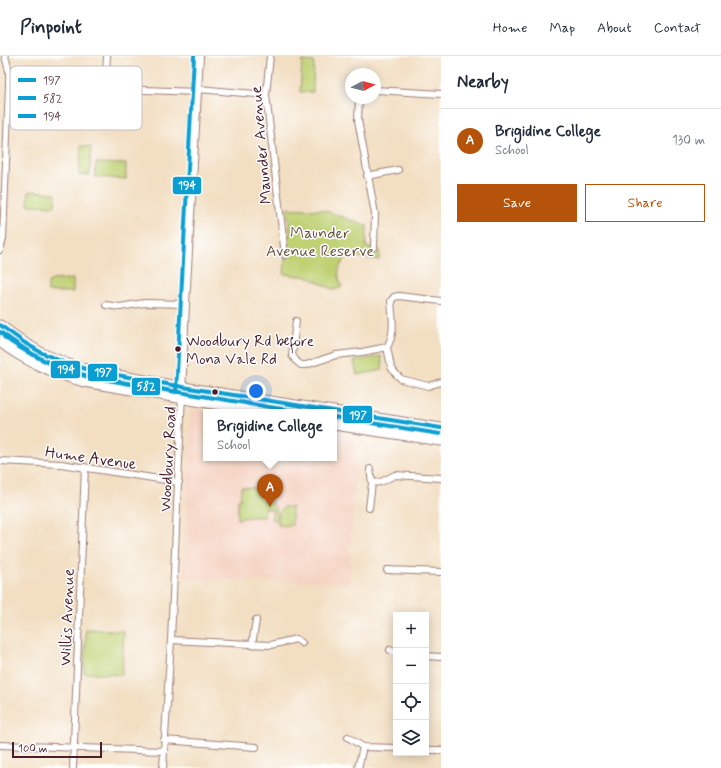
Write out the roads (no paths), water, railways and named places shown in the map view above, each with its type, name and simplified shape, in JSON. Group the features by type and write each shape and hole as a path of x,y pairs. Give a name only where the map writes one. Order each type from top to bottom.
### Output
{"highway":[{"path":"0,325 25,343 68,364 95,371 183,387 321,409"},
{"path":"0,342 40,366 72,379 243,409"},
{"path":"337,411 441,428"},
{"path":"337,424 441,440"}],"street":[{"path":"106,66 107,56"},
{"name":"Woodbury Road","path":"163,768 171,640 186,304 200,56"},
{"name":"Maunder Avenue","path":"270,56 266,95 285,255"},
{"path":"0,250 3,239 10,84 8,57"},
{"path":"142,90 266,95"},
{"path":"381,90 441,94"},
{"path":"359,104 358,120 375,214 374,247"},
{"path":"367,176 398,170"},
{"path":"296,321 292,355 301,365 306,365 336,355 387,347 392,340 393,333 391,301 394,297 399,296 441,301"},
{"path":"106,305 120,307 144,303 186,304"},
{"path":"387,347 391,367 401,379 428,386 441,382"},
{"name":"Hume Avenue","path":"0,461 62,464 179,482"},
{"name":"Willis Avenue","path":"73,768 85,467"},
{"path":"368,508 372,483 370,469"},
{"path":"372,483 381,482 395,475 441,478"},
{"path":"387,570 441,572"},
{"path":"252,645 256,620"},
{"path":"171,640 271,645 296,639 302,644"},
{"path":"429,656 441,657"},
{"path":"348,737 363,747 393,748"},
{"path":"164,740 256,747"},
{"path":"0,745 164,751"},
{"path":"358,768 363,747"},
{"path":"429,750 441,750"}],"place":[{"name":"Woodbury Rd before Mona Vale Rd","path":"178,349"},
{"name":"Brigidine College","path":"270,507"}],"park label":[{"name":"Maunder Avenue Reserve","path":"320,241"}]}
